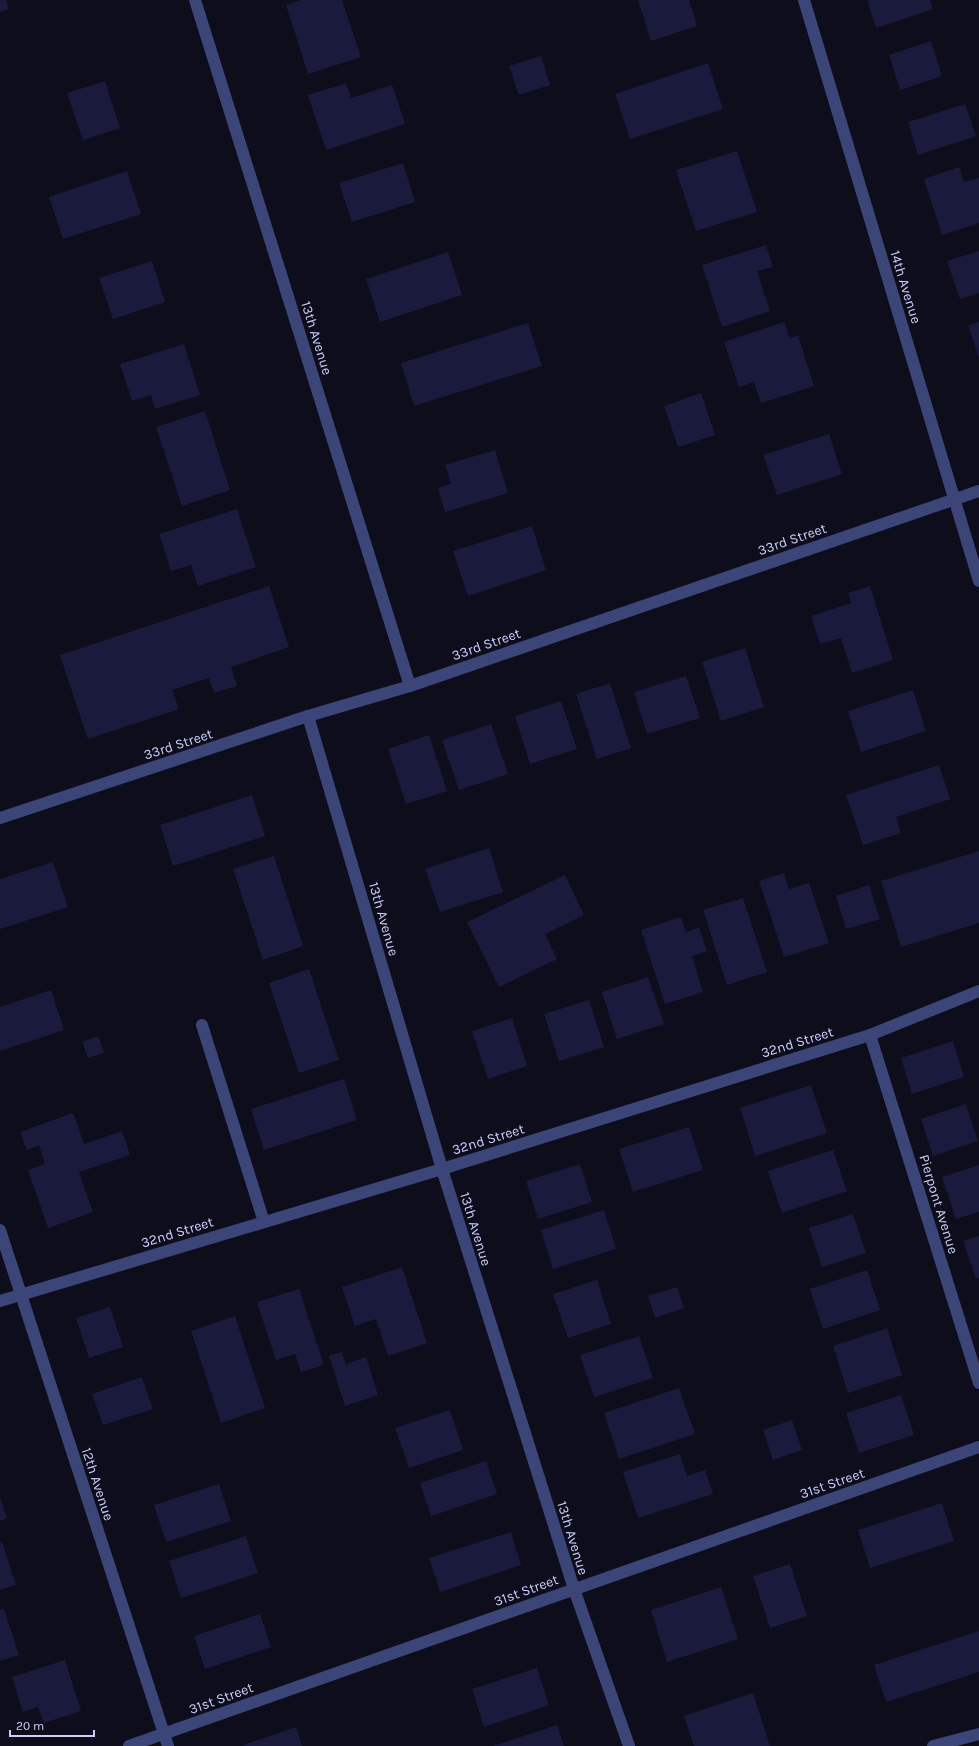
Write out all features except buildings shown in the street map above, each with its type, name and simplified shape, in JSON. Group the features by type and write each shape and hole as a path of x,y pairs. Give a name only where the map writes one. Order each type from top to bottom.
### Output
{"street":[{"name":"13th Avenue","path":"195,0 410,686"},
{"name":"14th Avenue","path":"804,0 979,581"},
{"name":"33rd Street","path":"0,818 308,716 410,686 979,491"},
{"name":"13th Avenue","path":"308,716 442,1169 574,1589 629,1746"},
{"name":"32nd Street","path":"0,1300 442,1169 870,1035 979,991"},
{"path":"202,1025 264,1222"},
{"name":"Pierpont Avenue","path":"870,1035 979,1383"},
{"name":"12th Avenue","path":"0,1230 166,1740"},
{"name":"31st Street","path":"129,1746 166,1740 574,1589 979,1447"},
{"path":"933,1746 979,1734"}]}
